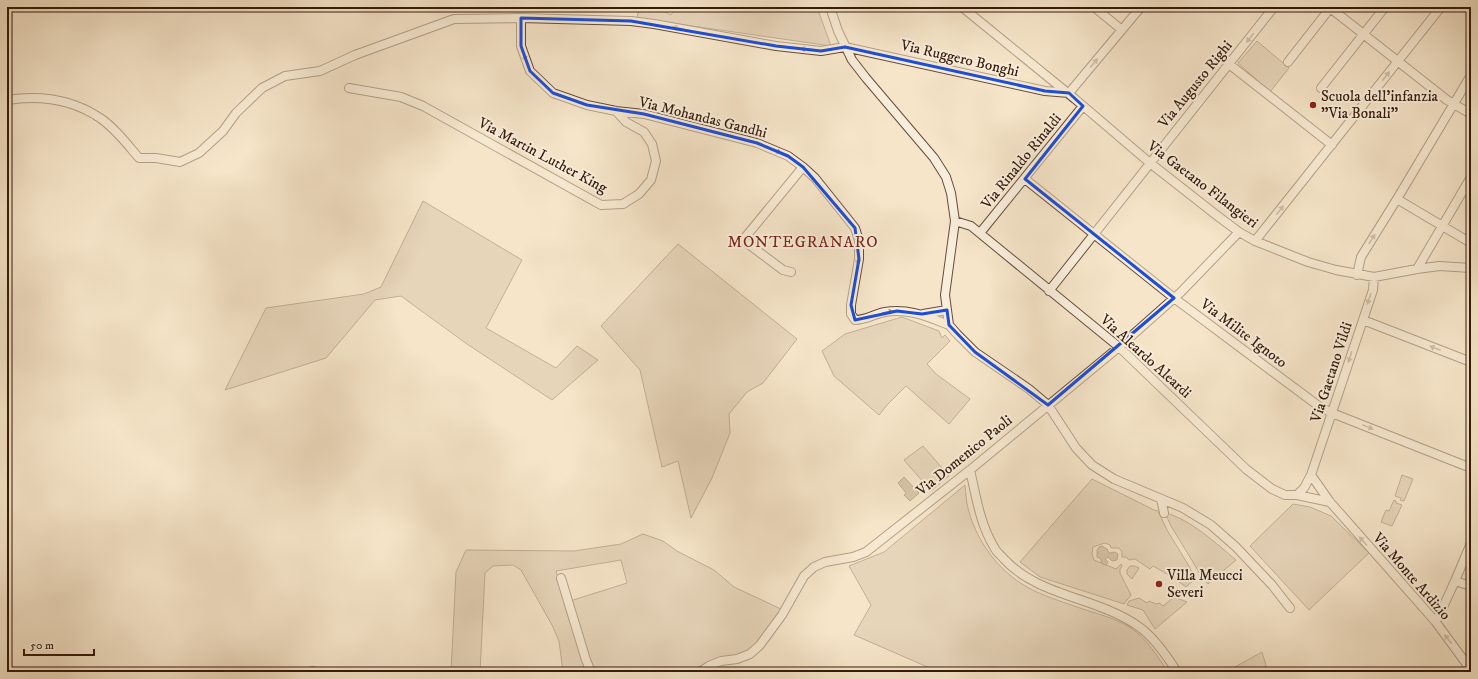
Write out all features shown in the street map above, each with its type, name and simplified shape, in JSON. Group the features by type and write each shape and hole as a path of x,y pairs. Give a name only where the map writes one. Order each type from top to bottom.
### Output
{"street":[{"path":"830,7 838,31 852,60 938,163 946,177 951,193 955,221 945,295 949,325"},
{"name":"Via Gaetano Filangieri","path":"962,7 1069,93 1150,163 1239,232 1256,241 1308,262 1357,275 1374,277 1417,268 1439,266 1471,268"},
{"path":"1094,7 1122,30"},
{"path":"1069,93 1141,7"},
{"name":"Via Augusto Righi","path":"1049,291 1274,7"},
{"path":"1288,62 1330,7 1397,62 1453,104 1471,114"},
{"path":"1321,88 1385,7"},
{"path":"1256,241 1441,7"},
{"path":"7,100 26,97 53,99 80,106 100,118 125,141 138,158 156,158 180,162 200,153 223,131 236,113 262,88 285,76 320,71 355,55 454,19 521,18 631,21 776,46 821,51 845,47"},
{"path":"521,18 521,46 530,71 553,93 587,105 616,111"},
{"name":"Via Ruggero Bonghi","path":"845,47 1045,91 1069,93"},
{"path":"1229,64 1332,145"},
{"path":"1357,275 1361,257 1471,75"},
{"name":"Via Martin Luther King","path":"349,88 401,98 423,106 601,205 623,204 639,194 651,180 656,161 652,144 644,132 626,122 616,111"},
{"name":"Via Rinaldo Rinaldi","path":"980,234 1084,106"},
{"name":"Via Mohandas Gandhi","path":"616,111 644,114 757,143 788,156 815,178 855,228 859,241 859,258 851,305 851,314 855,320 863,320 883,312 897,311 922,314"},
{"path":"791,272 783,270 743,240 803,167"},
{"path":"1417,268 1471,178"},
{"name":"Via Milite Ignoto","path":"1025,179 1174,298 1320,407 1471,468"},
{"path":"1397,199 1471,243"},
{"name":"Via Aleardo Aleardi","path":"955,221 971,226 1119,347 1246,469 1272,489 1285,495 1298,495"},
{"name":"Via Domenico Paoli","path":"700,672 721,661 737,659 750,654 760,645 782,615 804,576 814,566 825,562 854,557 866,552 970,470 1119,347 1174,298 1239,232"},
{"name":"Via Gaetano Vildi","path":"1311,475 1363,320 1372,290 1374,277"},
{"path":"922,314 947,310"},
{"path":"922,314 949,325 975,352 1029,389 1048,405 1076,448 1092,465 1114,479 1183,508 1211,525 1236,547 1272,585 1290,608"},
{"path":"1363,320 1471,362"},
{"path":"970,470 982,524 994,549 1014,569 1042,585 1118,614 1139,626 1156,642 1177,672"},
{"path":"1311,475 1304,488 1298,495 1330,502"},
{"name":"Via Monte Ardizio","path":"1311,475 1330,502 1435,621 1471,670"},
{"path":"1161,499 1164,513"},
{"path":"1435,621 1438,618 1456,581 1471,543"},
{"path":"561,578 591,672"},
{"path":"1456,581 1471,586"},
{"path":"1464,672 1471,670"}],"highlighted area":[{"path":"521,18 631,21 776,46 821,51 845,47 1045,91 1069,93 1083,106 1025,179 1174,298 1048,405 975,352 949,325 947,310 922,314 897,311 855,320 851,305 859,259 855,228 803,167 788,156 757,143 644,114 587,105 553,93 530,71 521,46"}],"shaded area":[{"path":"644,7 656,7 671,15 676,7 817,7 831,46 637,18 638,13"},
{"path":"1257,41 1289,68 1270,92 1238,63"},
{"path":"423,201 522,260 486,328 556,368 577,346 598,360 552,400 467,344 401,296 375,300 326,358 225,390 266,308 364,294 381,287"},
{"path":"678,244 797,339 763,383 747,392 729,414 730,433 712,478 691,518 678,461 662,467 640,370 601,326"},
{"path":"902,317 939,331 942,338 945,335 950,341 927,364 936,374 970,399 949,424 906,386 879,415 834,376 822,351 845,334"},
{"path":"923,446 949,476 931,491 904,460"},
{"path":"1402,475 1413,479 1404,501 1395,496"},
{"path":"904,477 919,493 910,501 904,495 906,493 898,483"},
{"path":"1092,479 1158,511 1195,579 1186,587 1153,566 1150,569 1135,559 1129,560 1126,557 1122,557 1122,552 1119,548 1111,548 1110,545 1105,543 1093,547 1092,554 1094,560 1116,569 1121,564 1122,566 1120,573 1131,595 1124,604 1040,577 1020,562"},
{"path":"965,485 968,509 978,535 991,555 1007,573 1027,587 1040,593 1113,619 1131,628 1147,643 1168,672 1009,672 993,667 973,668 955,672 939,672 854,635 871,605 849,566 884,552"},
{"path":"1394,500 1396,503 1402,505 1392,526 1381,522 1386,510 1389,511"},
{"path":"1293,504 1310,507 1331,516 1369,553 1309,610 1250,546"},
{"path":"1165,513 1184,520 1212,540 1236,560 1208,584 1202,577 1171,526"},
{"path":"643,534 663,541 677,551 714,570 734,587 781,609 756,644 744,654 705,664 695,672 593,672 570,601 627,583 621,560 556,571 567,613 587,672 563,672 559,641 552,625 521,570 513,565 493,566 485,573 480,672 451,672 456,572 466,550 574,551 621,544"},
{"path":"1102,546 1107,549 1109,553 1115,552 1118,554 1117,560 1112,561 1108,557 1105,559 1108,562 1106,565 1101,563 1101,559 1097,557 1097,550"},
{"path":"1130,566 1139,568 1132,579 1127,574 1127,570"},
{"path":"1174,597 1187,602 1155,629 1143,610 1127,605 1129,601 1139,598 1147,603 1149,601 1156,604 1159,603 1163,606"},
{"path":"1262,652 1268,672 1226,672"},
{"path":"312,666 329,672 300,672"}],"place":[{"name":"Scuola dell'infanzia \"Via Bonali\"","path":"1313,105"},
{"name":"Villa Meucci Severi","path":"1159,584"}],"district":[{"name":"MONTEGRANARO","path":"803,241"}]}
